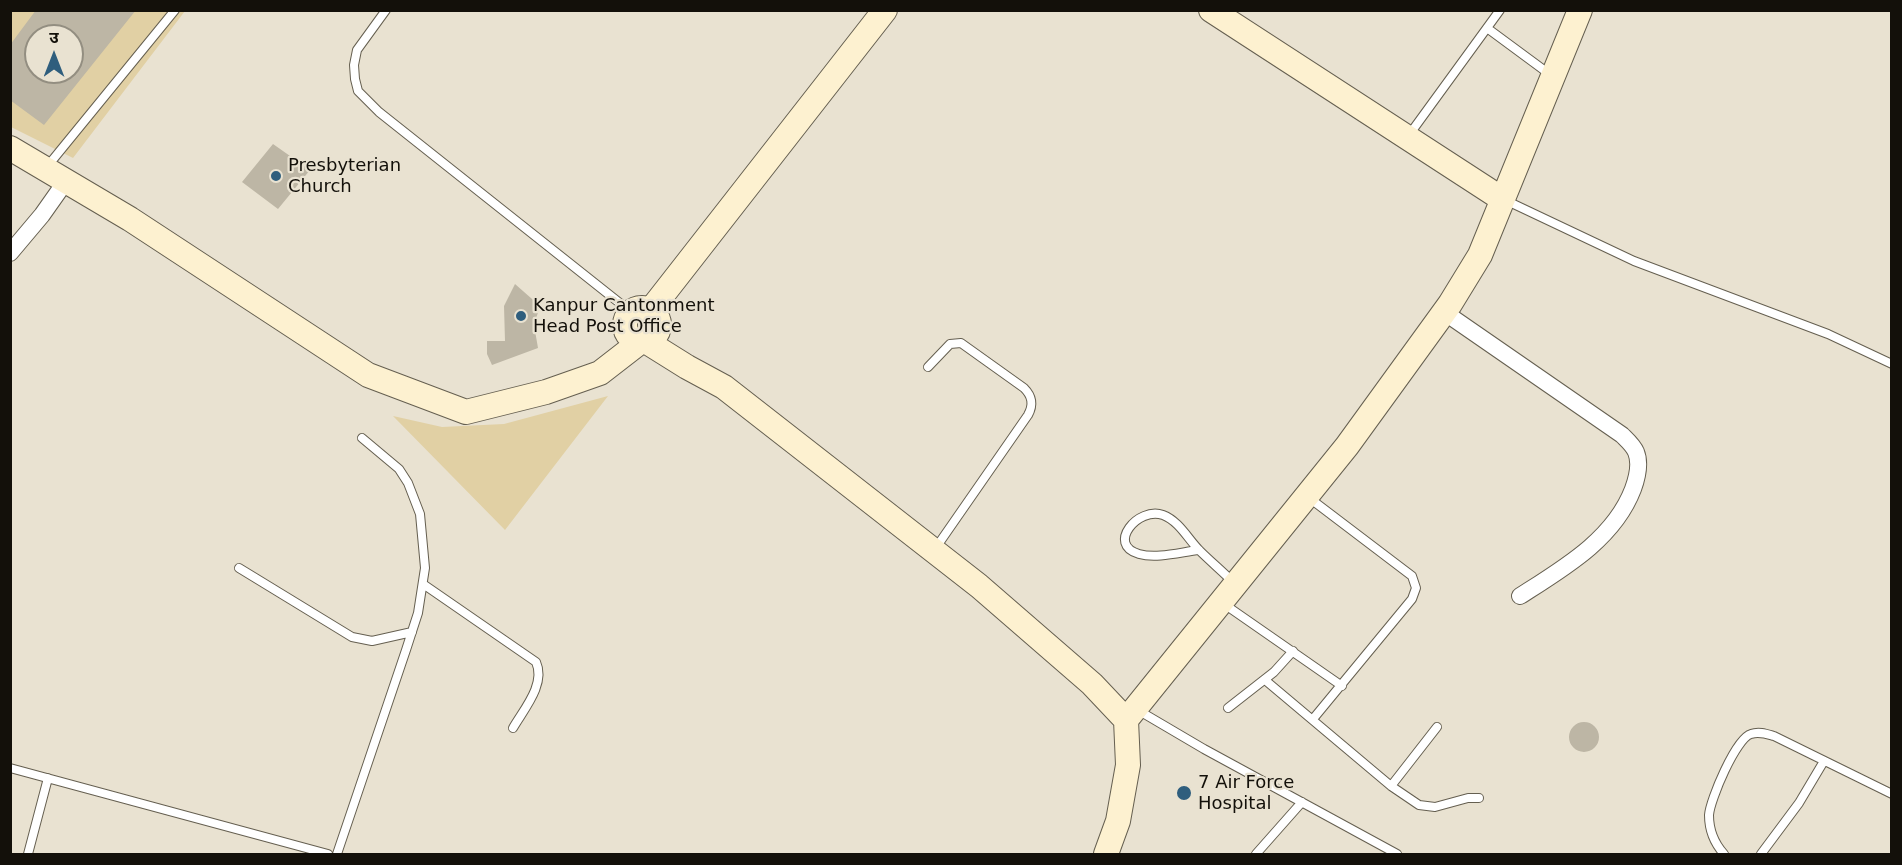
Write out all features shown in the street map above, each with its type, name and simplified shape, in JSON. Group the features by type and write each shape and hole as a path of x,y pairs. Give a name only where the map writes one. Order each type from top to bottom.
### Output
{"street":[{"path":"10,148 130,219 368,375 466,412 546,392 585,377 590,362 642,327 885,10"},
{"path":"1211,10 1502,199"},
{"path":"1106,855 1118,820 1128,765 1130,714 1347,446 1444,312 1480,255 1580,10"},
{"path":"10,253 42,215 56,175"},
{"path":"1444,312 1622,435 1637,453 1639,464 1637,478 1628,501 1617,519 1591,546 1556,574 1520,596"},
{"path":"642,327 687,368 718,384 979,586 1130,714"}],"lane":[{"path":"56,175 174,10"},
{"path":"386,10 357,50 354,65 358,91 380,112 642,327"},
{"path":"1407,138 1500,10"},
{"path":"1487,28 1552,76"},
{"path":"1502,199 1635,261 1828,334 1892,364"},
{"path":"928,367 950,344 961,343 1024,388 1031,396 1032,405 1028,415 933,551"},
{"path":"337,855 412,633 425,568 420,514 408,483 399,470 362,438"},
{"path":"1307,496 1412,576 1416,588 1412,599 1313,719"},
{"path":"1199,550 1158,555 1140,554 1130,549 1125,542 1125,534 1131,525 1144,515 1156,513 1169,518 1199,550 1228,593 1293,651 1342,686"},
{"path":"239,568 352,637 372,641 412,633"},
{"path":"423,584 536,662 539,669 536,688 513,728"},
{"path":"1228,708 1265,680 1283,664 1293,651"},
{"path":"1265,680 1409,799 1426,807 1435,807 1468,798 1479,798"},
{"path":"1130,714 1204,749 1397,855"},
{"path":"1391,786 1437,727"},
{"path":"1724,855 1711,830 1709,816 1712,800 1739,744 1747,736 1761,733 1774,736 1892,794"},
{"path":"1761,855 1799,803 1824,761"},
{"path":"10,768 328,855"},
{"path":"28,855 48,778"},
{"path":"1256,855 1302,802"}],"shaded area":[{"path":"10,11 185,11 73,158 11,127"},
{"path":"608,396 505,530 393,416 442,427 504,424"}],"building":[{"path":"36,10 136,10 84,75 84,24 26,24"},
{"path":"24,26 24,84 77,84 44,125 10,100 10,45"},
{"name":"Presbyterian Church","path":"273,144 310,170 278,209 242,182"},
{"name":"Kanpur Cantonment Head Post Office","path":"515,284 540,306 534,325 538,348 492,365 487,354 487,341 505,341 504,306"},
{"path":"1584,722 1595,726 1599,737 1595,748 1584,752 1573,748 1569,737 1573,726"}],"place":[{"name":"Presbyterian Church","path":"276,176"},
{"name":"Kanpur Cantonment Head Post Office","path":"521,316"},
{"name":"7 Air Force Hospital","path":"1184,793"}]}
